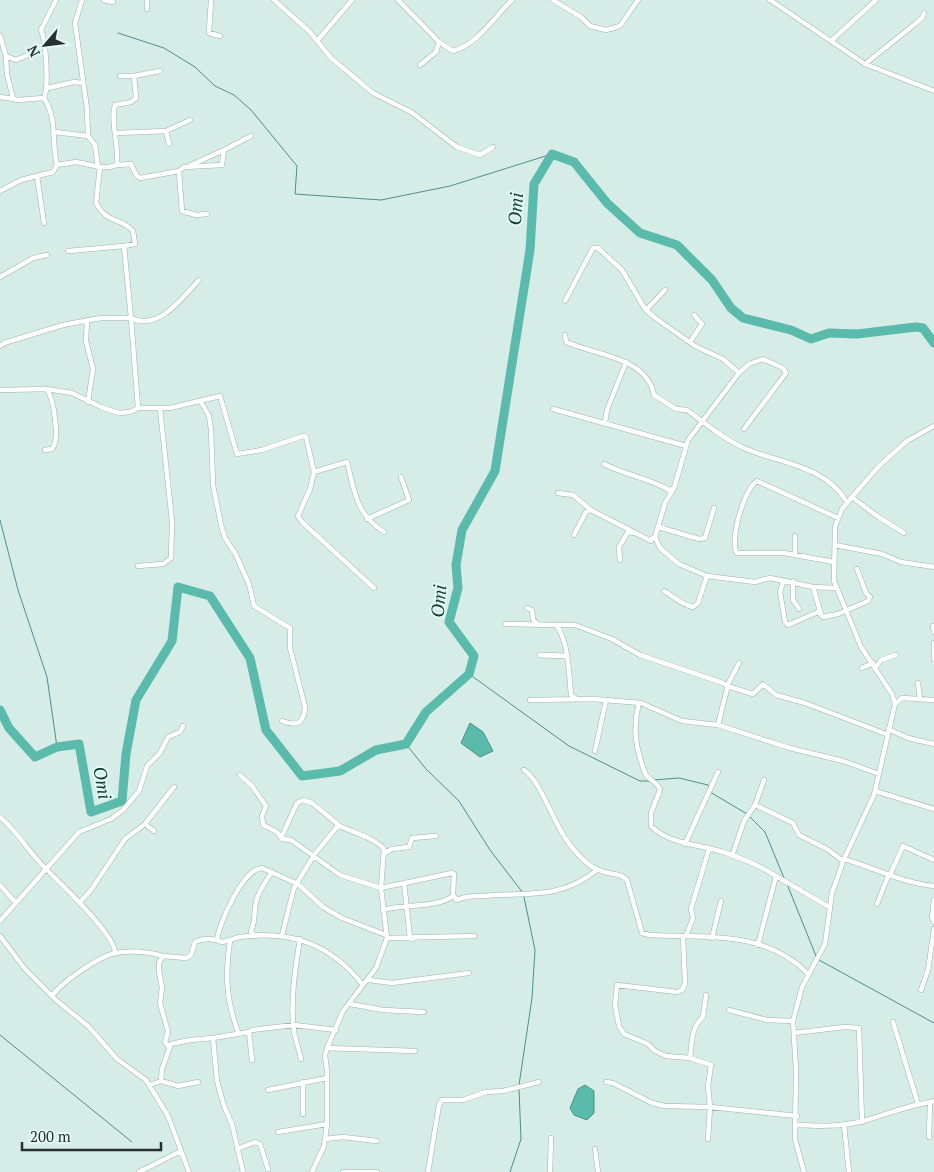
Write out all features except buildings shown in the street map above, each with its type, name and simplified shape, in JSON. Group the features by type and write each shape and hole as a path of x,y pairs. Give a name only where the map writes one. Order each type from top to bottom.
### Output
{"street":[{"path":"44,98 48,88 44,38 41,30 56,0"},
{"path":"68,252 135,244 133,231 125,224 107,218 96,203 99,167 94,145 88,136 87,109 75,23 82,0"},
{"path":"104,0 113,2"},
{"path":"147,0 147,9"},
{"path":"211,0 209,33 220,36"},
{"path":"274,0 352,77 373,93 410,112 456,147 480,155 493,147"},
{"path":"316,41 352,0"},
{"path":"398,0 452,52 472,42 512,0"},
{"path":"552,0 581,17 590,26 606,30 620,26 638,0"},
{"path":"770,0 865,64 934,91"},
{"path":"832,41 876,0"},
{"path":"865,64 922,18 924,12"},
{"path":"0,36 6,56 7,74 14,99"},
{"path":"420,65 436,52 440,42"},
{"path":"6,56 16,60 28,55"},
{"path":"120,76 134,76 160,71"},
{"path":"117,164 113,108 119,103 131,102 136,98 134,76"},
{"path":"48,88 74,82 82,83"},
{"path":"0,97 14,99 44,98"},
{"path":"0,191 21,180 53,172 57,165 53,144 55,132 50,109 44,98"},
{"path":"116,133 121,131 166,131 190,120"},
{"path":"166,131 170,144"},
{"path":"55,132 73,136 88,136"},
{"path":"182,169 251,136"},
{"path":"57,165 76,162 99,167 132,164 136,175 140,178 182,169 222,165 224,150"},
{"path":"182,169 182,211 196,215 206,214"},
{"path":"37,176 44,223"},
{"path":"124,246 138,408"},
{"path":"565,301 593,248 598,248 622,270 646,310 690,342 723,359 739,373"},
{"path":"0,277 33,258 46,255"},
{"path":"0,346 4,342 87,320 101,318 151,319 167,314 199,280"},
{"path":"646,310 665,290"},
{"path":"690,342 702,324 694,315"},
{"path":"87,320 86,341 93,369 88,402"},
{"path":"565,335 566,342 626,362 652,384 654,395 676,409 687,410 742,447 799,467 826,479 841,491 846,501"},
{"path":"652,539 674,488 688,440 739,373 749,364 763,359 783,368 786,373 744,429"},
{"path":"605,423 606,410 626,362"},
{"path":"0,390 47,390 72,394 119,413 130,412 138,408 160,409 201,402 220,396 237,454 262,450 303,436 306,437 314,472 310,489 302,503 298,516 302,523 374,588"},
{"path":"45,450 52,449 55,446 56,437 51,395 47,390"},
{"path":"201,402 209,416 212,429 213,485 225,538 235,553 249,584 254,606 290,628 290,648 305,707 304,717 299,724 293,725 282,722"},
{"path":"138,566 164,564 171,558 172,521 160,409"},
{"path":"553,410 686,446"},
{"path":"803,1172 795,1139 797,1116 793,1020 808,974 825,944 829,907 843,860 865,817 875,791 894,704 892,694 861,647 836,588 834,581 835,527 846,501 852,497 879,466 907,442 934,426"},
{"path":"314,472 346,462 359,504 367,519 384,532"},
{"path":"604,464 670,490 674,488"},
{"path":"367,519 408,500 401,477"},
{"path":"834,562 795,554 737,553 734,548 742,502 754,482 757,481 838,518"},
{"path":"558,493 574,495 591,510 635,533 652,539 678,564 707,576 755,582 770,578 813,587 836,588"},
{"path":"852,497 904,533"},
{"path":"658,527 699,539 705,538 714,508"},
{"path":"574,535 586,512 591,510"},
{"path":"620,560 619,547 628,532 635,533"},
{"path":"794,536 795,554"},
{"path":"835,545 882,554 901,562 920,563 934,567"},
{"path":"783,582 780,592 785,622 788,625 818,612 823,617 838,614 868,601 870,597 866,593 856,569"},
{"path":"664,592 673,595 688,607 693,607 698,603 707,576"},
{"path":"793,582 793,600 799,609"},
{"path":"813,587 821,614"},
{"path":"782,605 793,600"},
{"path":"527,608 532,610 533,619 536,623"},
{"path":"505,624 575,625 621,644 640,655 708,676 727,686 753,694 763,684 776,695 908,738 934,744"},
{"path":"556,626 560,630 566,656 571,695 578,700"},
{"path":"933,626 934,632"},
{"path":"934,643 934,659"},
{"path":"540,655 566,656"},
{"path":"862,668 896,655"},
{"path":"718,725 727,686 739,664"},
{"path":"918,683 920,698"},
{"path":"892,694 902,698 934,700"},
{"path":"894,704 902,698"},
{"path":"530,700 639,702 682,721 718,725 790,748 843,761 879,774"},
{"path":"595,751 606,700"},
{"path":"639,702 634,725 636,748 642,760 645,774 660,790 651,813 651,826 685,844 709,848 732,856 776,876 829,907"},
{"path":"0,921 79,832 111,819 123,810 139,791 147,766 160,753 164,742 168,737 180,732 183,726"},
{"path":"524,770 530,773 540,789 552,818 569,844 583,860 597,870 617,874 628,880 642,933 650,935 742,939 780,952 795,960 808,974"},
{"path":"685,844 718,772"},
{"path":"240,775 252,786 266,806 262,816 263,825 277,832 281,838 291,840 340,874 381,888 454,874 453,896 449,900 383,910"},
{"path":"732,856 744,821 755,805 764,780"},
{"path":"80,902 125,839 145,824 174,787"},
{"path":"875,791 934,809"},
{"path":"281,838 297,803 303,800 312,803 340,826 372,839 380,845 385,853 381,888 386,936 382,956 369,980 363,985 340,1017 327,1048 325,1055 327,1124 324,1146 312,1172"},
{"path":"755,805 794,822 799,835 843,860 889,874 909,883 934,886"},
{"path":"0,816 10,825 46,869 80,902 110,940 115,953"},
{"path":"145,824 154,831"},
{"path":"282,935 291,897 313,857 330,835 340,826"},
{"path":"385,853 392,849 409,847 412,838 436,836"},
{"path":"877,904 903,846 934,860"},
{"path":"708,1139 710,1107 708,1086 711,1065 690,1058 666,1056 655,1051 648,1044 624,1034 619,1026 615,998 618,985 677,992 682,990 685,983 685,936 692,918 691,909 709,848"},
{"path":"217,940 226,912 246,879 256,869 272,872 298,884 322,907 364,928 386,936 413,939 475,936"},
{"path":"453,896 457,900 465,897 500,894 551,893 582,882 597,870"},
{"path":"254,936 251,931 256,919 255,907 259,894 272,872"},
{"path":"758,945 776,876"},
{"path":"404,883 410,938 413,939"},
{"path":"0,886 15,902"},
{"path":"934,900 932,917 934,922"},
{"path":"712,938 721,901"},
{"path":"921,990 928,970 934,928"},
{"path":"52,996 76,974 115,953 139,952 186,958 191,956 195,942 217,940 222,942 238,937 282,935 316,945 333,956 363,985"},
{"path":"0,936 25,969 52,996 88,1027 117,1059 146,1080 168,1116 189,1172"},
{"path":"300,939 293,975 294,1025 301,1059"},
{"path":"230,941 229,970 226,983 230,1009 238,1032"},
{"path":"162,956 159,962 162,988 160,1003 168,1032 165,1042 169,1048"},
{"path":"369,980 392,983 468,973"},
{"path":"690,1058 694,1028 697,1022 703,1018 706,994"},
{"path":"350,1004 383,1010 424,1012"},
{"path":"729,1010 767,1020 793,1020"},
{"path":"893,1022 905,1055 918,1104"},
{"path":"161,1082 169,1048 172,1044 182,1041 249,1032 258,1028 294,1025 336,1030"},
{"path":"794,1033 844,1027 859,1028 862,1122"},
{"path":"249,1032 252,1060"},
{"path":"213,1038 217,1081 243,1172"},
{"path":"327,1048 415,1051"},
{"path":"268,1090 327,1078"},
{"path":"150,1085 161,1082 178,1086 198,1082"},
{"path":"303,1082 304,1114"},
{"path":"428,1172 439,1105 442,1100 463,1100 486,1092 539,1082"},
{"path":"606,1082 613,1083 635,1093 652,1103 682,1108 710,1107 797,1116"},
{"path":"797,1125 862,1122 918,1104 933,1102 928,1138"},
{"path":"278,1132 327,1124"},
{"path":"844,1124 849,1172"},
{"path":"325,1139 343,1138 377,1141"},
{"path":"550,1138 550,1172"},
{"path":"237,1149 255,1142 260,1144 268,1169"},
{"path":"595,1149 598,1172"},
{"path":"139,1172 182,1151"},
{"path":"343,1172 377,1172"}],"shaded area":[{"path":"470,723 483,732 493,751 480,757 461,743"},
{"path":"585,1085 594,1091 594,1113 587,1120 574,1115 570,1108 578,1089"}],"waterway":[{"path":"118,33 164,48 195,67 215,86 234,95 251,110 297,166 295,194 381,200 450,186 552,154"},
{"name":"Omi","path":"0,710 9,728 35,757 57,747 79,744 91,812 122,801 126,754 136,700 172,641 178,587 210,596 250,658 266,730 302,776 340,771 376,750 406,744 426,712 469,674 474,656 449,622 458,588 456,565 462,530 495,471 530,250 534,184 552,154 574,162 607,203 640,233 677,245 712,280 731,308 743,318 791,330 811,339 829,333 857,334 916,327 923,328 934,343"},
{"path":"0,520 18,590 47,677 57,747"},
{"path":"469,674 569,746 640,781 649,781"},
{"path":"406,744 426,769 459,801 490,850 523,893"},
{"path":"653,780 679,778 708,785 709,788"},
{"path":"710,792 747,814"},
{"path":"750,817 765,832 784,878"},
{"path":"787,884 816,956"},
{"path":"519,1085 532,998 535,950 524,897"},
{"path":"819,960 934,1023"},
{"path":"0,1035 132,1142"},
{"path":"510,1172 521,1139 519,1089"}]}
